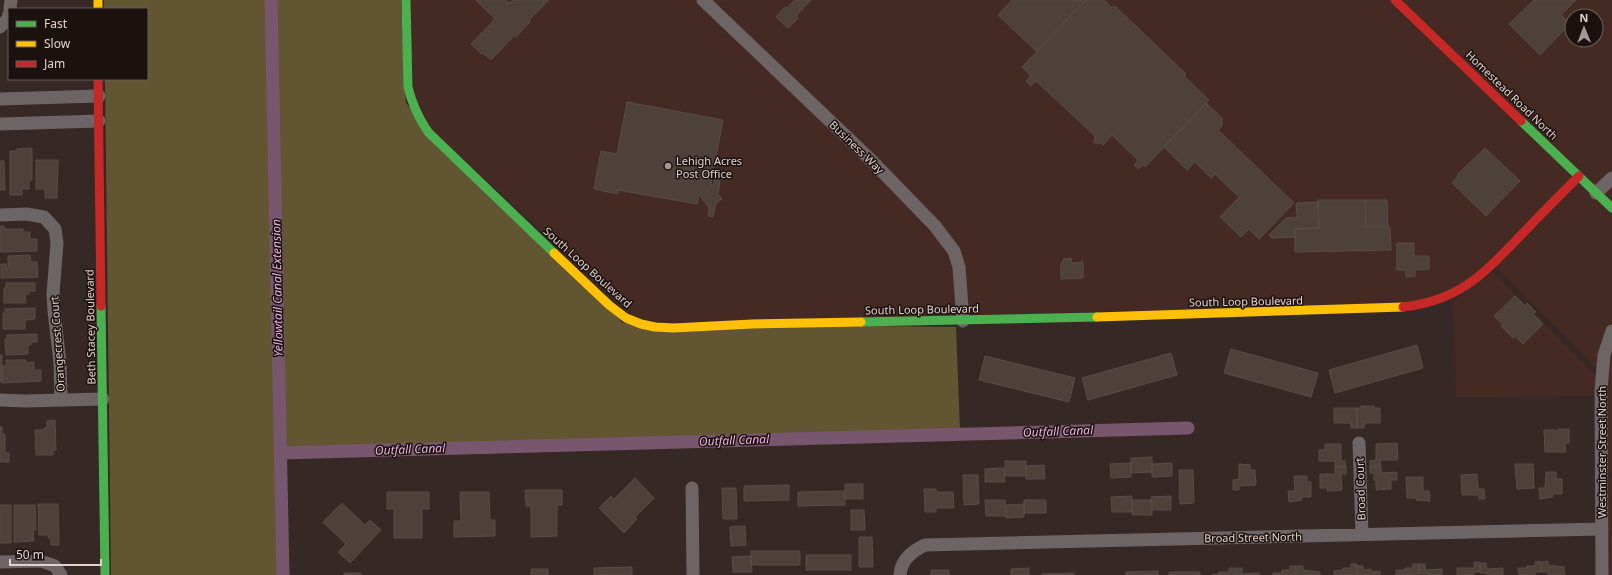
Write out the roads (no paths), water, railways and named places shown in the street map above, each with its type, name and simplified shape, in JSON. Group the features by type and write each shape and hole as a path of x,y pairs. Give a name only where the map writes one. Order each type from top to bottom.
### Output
{"street":[{"name":"South Loop Boulevard","path":"406,0 408,87 411,101 417,116 428,132 609,305 626,318 654,327 673,328 752,324 963,320 1389,309 1414,307 1430,303 1459,290 1484,272 1579,176"},
{"name":"Business Way","path":"703,0 872,161 935,226 954,251 959,267 963,320"},
{"name":"Homestead Road North","path":"1395,0 1612,208"},
{"path":"0,27 8,19"},
{"name":"Beth Stacey Boulevard","path":"98,80 105,575"},
{"path":"0,99 99,96"},
{"path":"0,124 99,121"},
{"path":"1596,193 1612,178"},
{"name":"Orangecrest Court","path":"0,215 26,214 44,217 55,229 57,243 53,294 62,400"},
{"name":"Westminster Street North","path":"1602,575 1601,390 1604,354 1612,331"},
{"name":"Orangecrest Court","path":"0,400 103,399"},
{"name":"Broad Court","path":"1359,443 1362,534"},
{"path":"692,488 693,575"},
{"name":"Broad Street North","path":"900,575 902,563 907,557 915,550 925,545 1602,529"},
{"path":"0,562 41,561 55,566 61,575"}],"waterway":[{"name":"Yellowtail Canal Extension","path":"271,0 283,575"},
{"name":"Outfall Canal","path":"280,453 1188,428"}],"place":[{"name":"Lehigh Acres Post Office","path":"668,166"}]}
